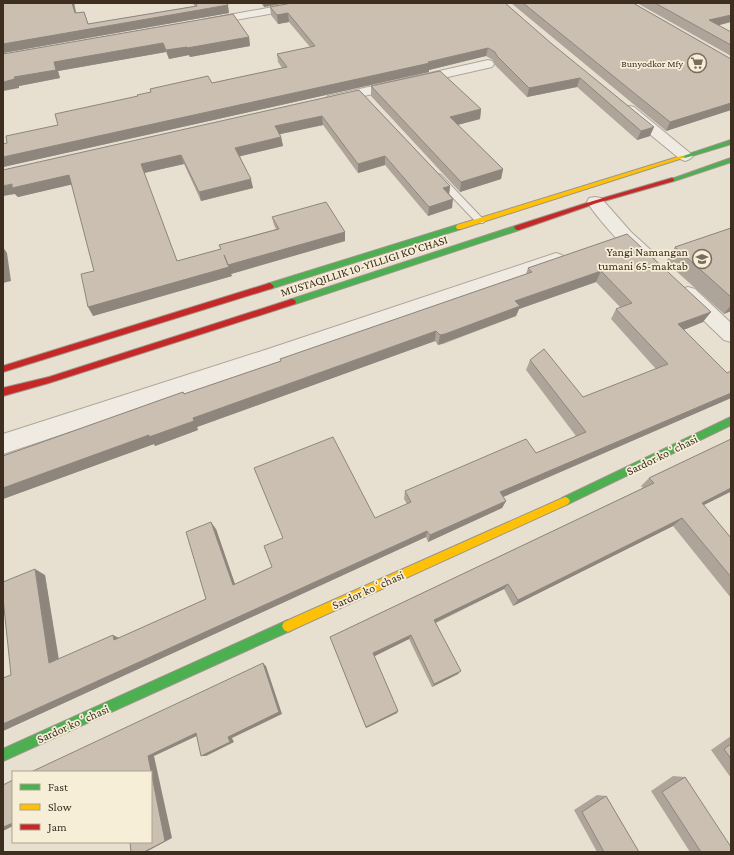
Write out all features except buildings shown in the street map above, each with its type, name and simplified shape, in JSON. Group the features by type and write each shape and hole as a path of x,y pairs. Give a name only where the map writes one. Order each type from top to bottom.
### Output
{"main road":[{"name":"MUSTAQILLIK 10-YILLIGI KO'CHASI","path":"3,369 731,142"},
{"name":"MUSTAQILLIK 10-YILLIGI KO'CHASI","path":"3,392 49,380 222,325 594,202 676,179 731,160"},
{"name":"Sardor koʻchasi","path":"3,755 608,481 731,422"}],"street":[{"path":"198,24 314,3"},
{"path":"322,102 364,96 488,64"},
{"path":"620,103 686,156"},
{"path":"594,202 625,236 659,267"},
{"path":"603,244 625,236"},
{"path":"3,444 274,355 573,254"},
{"path":"675,283 731,334"}],"lane":[{"path":"431,169 480,221"}],"traffic: fast":[{"path":"683,157 731,142"},
{"path":"672,180 731,160"},
{"path":"270,286 459,227"},
{"path":"292,302 517,228"},
{"path":"565,501 731,421"},
{"path":"3,755 288,626"}],"traffic: slow":[{"path":"459,227 683,157"},
{"path":"288,626 565,501"}],"traffic: jam":[{"path":"517,228 595,202 672,180"},
{"path":"3,369 270,286"},
{"path":"3,392 49,380 292,302"}],"place":[{"name":"Bunyodkor Mfy","path":"697,63"},
{"name":"Yangi Namangan tumani 65-maktab","path":"702,259"}]}
